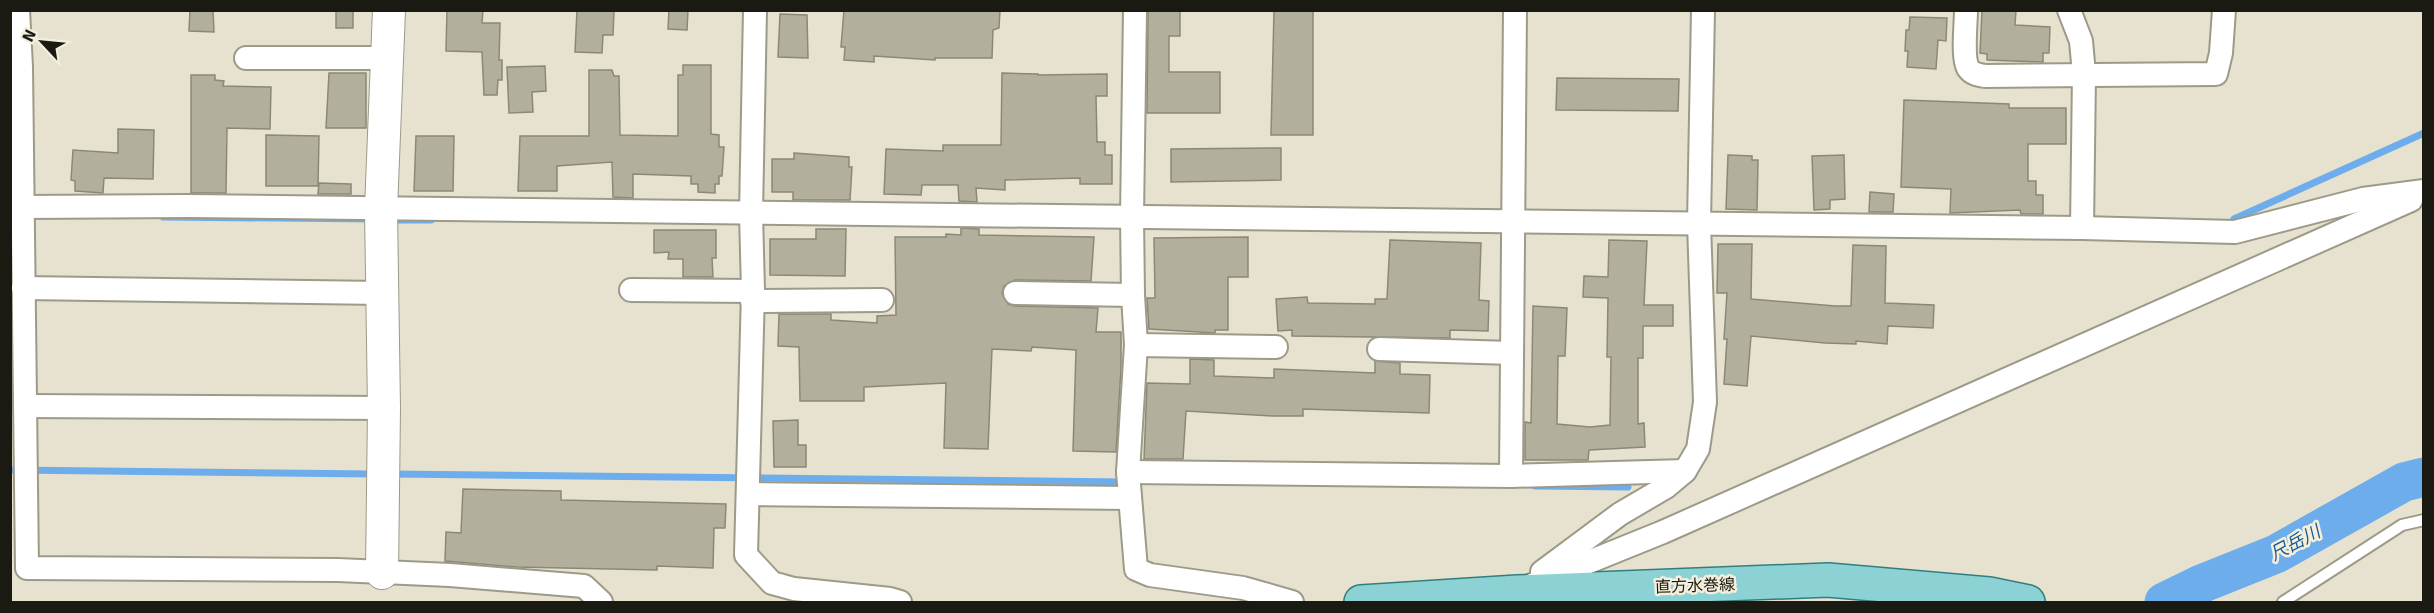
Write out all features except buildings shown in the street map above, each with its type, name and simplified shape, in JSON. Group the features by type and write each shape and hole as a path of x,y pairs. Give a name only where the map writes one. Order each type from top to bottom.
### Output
{"main road":[{"name":"直方水巻線","path":"1361,603 1517,592 1828,580 1989,594 2028,603"}],"street":[{"path":"18,10 21,67 27,568 338,570 450,575 584,586 601,603"},
{"path":"382,573 384,408 381,218 389,58 389,10"},
{"path":"755,10 746,555 772,583 794,589 890,599 900,603"},
{"path":"1135,10 1132,223 1136,345 1128,483 1136,570 1150,575 1243,588 1292,603"},
{"path":"1511,476 1515,10"},
{"path":"1517,592 1620,514 1666,487 1685,471 1698,448 1705,402 1699,230 1703,10"},
{"path":"1966,10 1965,60 1969,69 1975,74 1985,76 2216,74 2221,53 2224,10"},
{"path":"2069,10 2081,41 2084,74 2082,228"},
{"path":"246,58 389,58"},
{"path":"22,215 189,206 381,218 1132,223 1699,230 2082,228 2235,231 2363,200 2424,193"},
{"path":"1517,592 1684,522 2424,193"},
{"path":"23,288 382,293"},
{"path":"631,290 882,300"},
{"path":"1015,293 1133,295"},
{"path":"1136,345 1276,347"},
{"path":"1379,348 1512,353"},
{"path":"25,406 384,408"},
{"path":"748,484 1128,483 1685,471"}],"lane":[{"path":"2283,603 2402,525 2424,520"}],"waterway":[{"path":"2234,219 2424,133"},
{"path":"163,217 374,219"},
{"path":"388,220 431,220"},
{"path":"10,470 375,474"},
{"path":"392,474 1125,482"},
{"name":"尺岳川","path":"2164,602 2201,584 2276,554 2404,482 2424,477"},
{"path":"1535,486 1628,487"}]}
